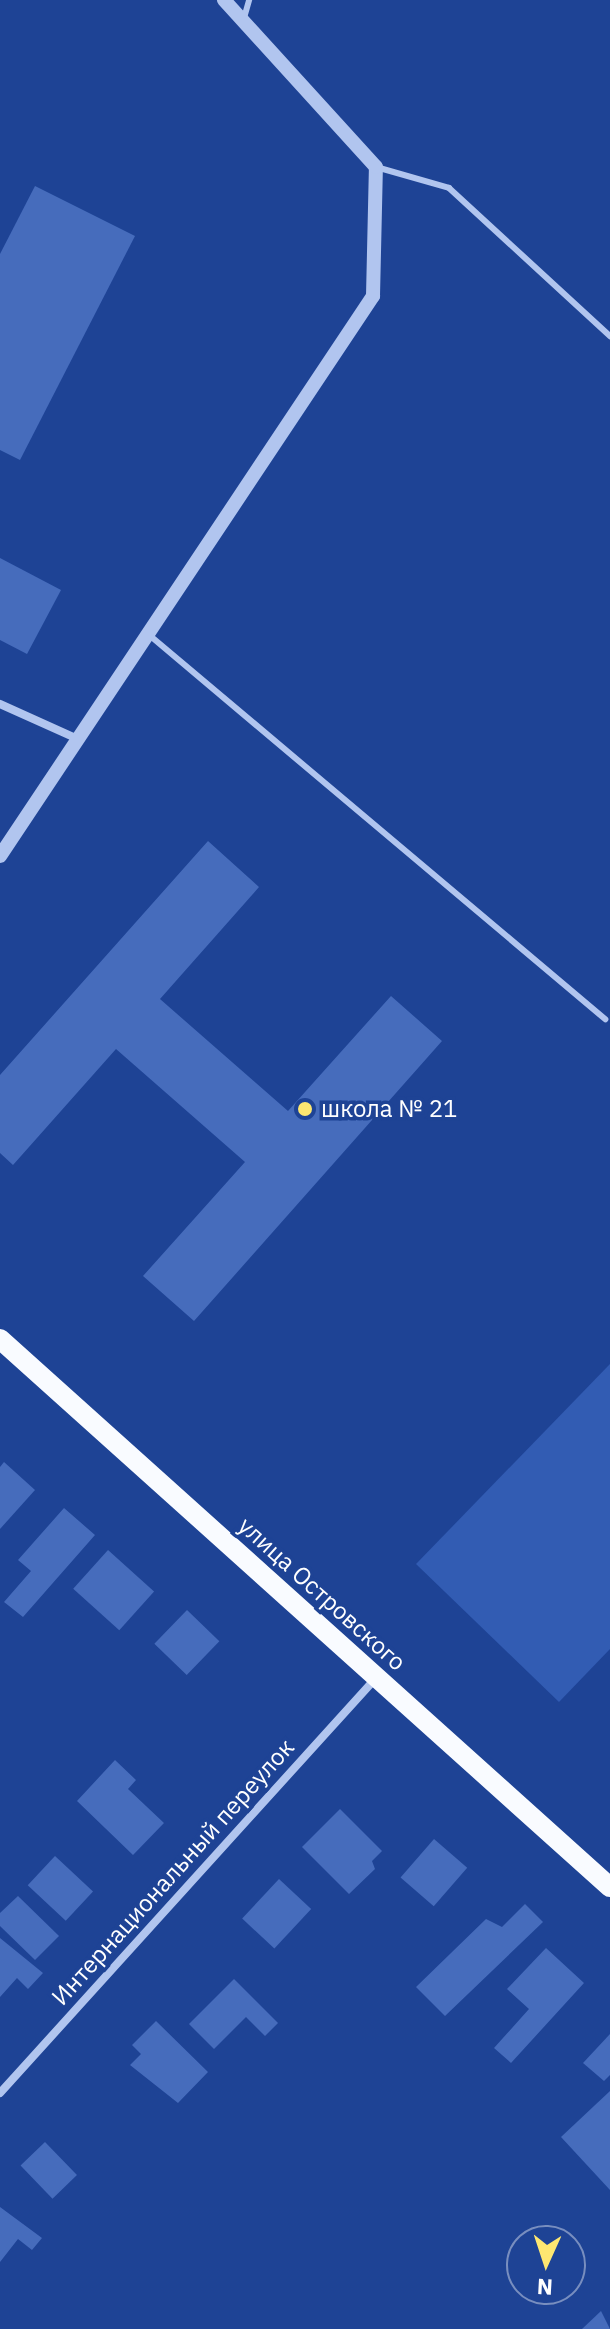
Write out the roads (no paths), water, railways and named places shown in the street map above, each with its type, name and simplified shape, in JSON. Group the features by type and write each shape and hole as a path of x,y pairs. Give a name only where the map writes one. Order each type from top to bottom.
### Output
{"main road":[{"name":"улица Островского","path":"0,1339 610,1887"}],"street":[{"path":"0,856 373,296 376,167 224,0"},
{"path":"0,704 78,739"},
{"name":"Интернациональный переулок","path":"0,2093 376,1677"}],"lane":[{"path":"243,22 249,0"},
{"path":"376,167 449,188 610,336"},
{"path":"148,634 605,1019"}],"place":[{"name":"школа № 21","path":"305,1109"}]}
